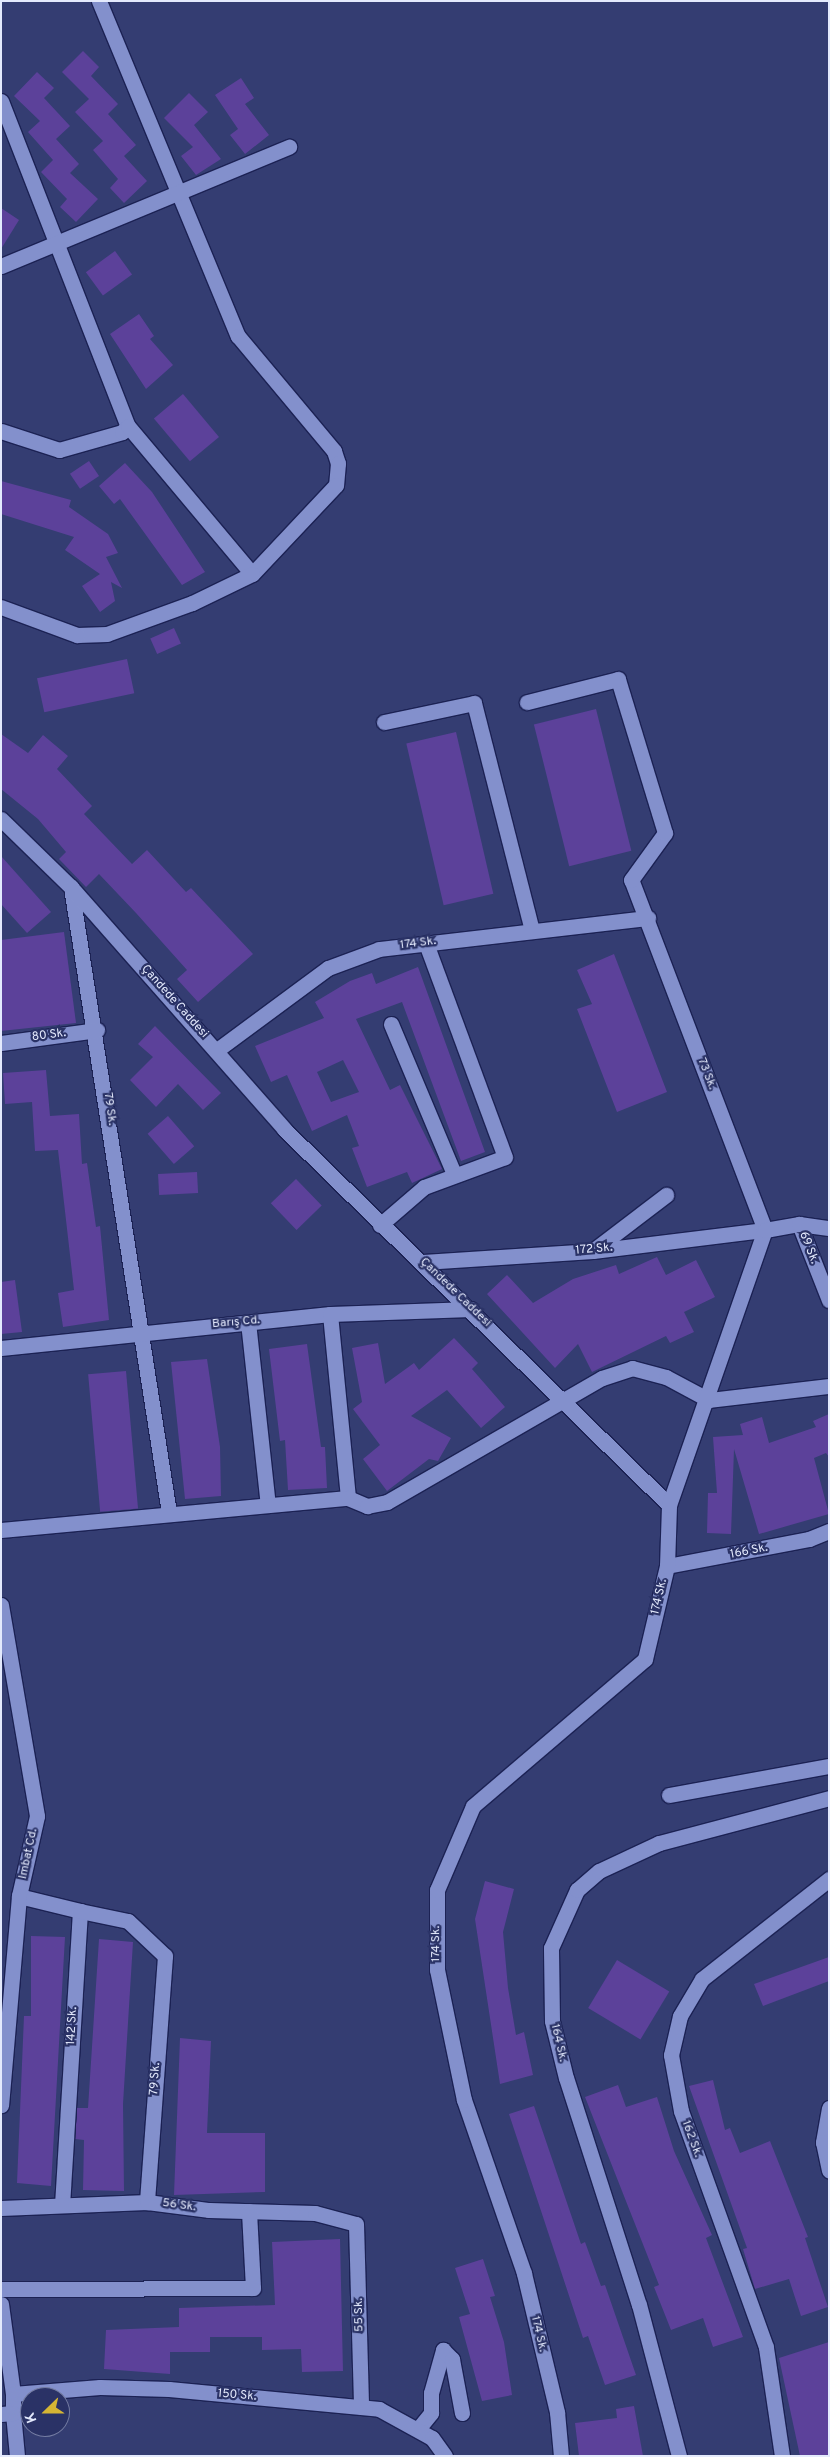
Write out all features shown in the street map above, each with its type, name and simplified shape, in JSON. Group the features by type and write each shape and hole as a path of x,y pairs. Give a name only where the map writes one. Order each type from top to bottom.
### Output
{"street":[{"path":"1,607 77,635 107,634 192,603 252,574 336,485 338,463 322,436 238,336 99,1"},
{"path":"1,101 128,426 252,574"},
{"path":"1,266 289,147"},
{"path":"1,431 59,450 122,432 128,426"},
{"name":"73 Sk.","path":"527,702 618,679 665,833 631,880 648,918 765,1230"},
{"path":"384,722 474,703 532,931"},
{"name":"Çandede Caddesi","path":"1,819 71,887 217,1050 284,1129 380,1225 423,1262 471,1308 670,1505"},
{"name":"79 Sk.","path":"71,887 97,1030 169,1513"},
{"name":"174 Sk.","path":"217,1050 328,968 379,949 648,918"},
{"path":"380,1225 424,1188 454,1174 505,1157 426,943"},
{"path":"391,1024 454,1174"},
{"name":"80 Sk.","path":"1,1042 97,1030"},
{"path":"593,1251 666,1195"},
{"path":"670,1505 709,1400 734,1314 765,1230 799,1224 829,1228"},
{"name":"69 Sk.","path":"799,1224 829,1300"},
{"name":"172 Sk.","path":"423,1262 593,1251 765,1230"},
{"name":"Barış Cd.","path":"1,1348 141,1332 330,1314 471,1308"},
{"path":"330,1314 348,1498"},
{"path":"248,1322 268,1504"},
{"path":"1,1530 169,1513 348,1498 367,1506 387,1502 566,1403 602,1378 632,1368 666,1377 709,1400 829,1386"},
{"name":"174 Sk.","path":"561,2456 556,2412 524,2273 464,2100 437,1970 437,1890 473,1806 645,1659 667,1566 670,1505"},
{"name":"166 Sk.","path":"667,1566 808,1539 829,1531"},
{"name":"Imbat Cd.","path":"1,1605 37,1816 19,1896 1,2105"},
{"path":"669,1795 829,1766"},
{"name":"164 Sk.","path":"679,2456 639,2305 566,2078 552,2021 551,1948 577,1890 599,1872 659,1843 829,1798"},
{"name":"162 Sk.","path":"782,2456 766,2347 681,2110 671,2055 680,2016 702,1979 829,1879"},
{"path":"19,1896 80,1911"},
{"name":"79 Sk.","path":"80,1911 128,1921 165,1956 147,2202"},
{"name":"142 Sk.","path":"62,2203 80,1911"},
{"path":"829,2108 823,2142 829,2170"},
{"name":"56 Sk.","path":"1,2208 62,2203 147,2202 249,2211 315,2213 356,2224"},
{"path":"1,2289 253,2288 249,2211"},
{"name":"55 Sk.","path":"356,2224 361,2407"},
{"path":"1,2304 13,2394 7,2414 17,2456"},
{"path":"418,2429 431,2413 443,2350 447,2349 452,2358 462,2413"},
{"name":"150 Sk.","path":"13,2394 130,2388 380,2409 432,2438 445,2456"},
{"path":"432,2438 435,2456"}],"building":[{"path":"83,51 99,67 91,76 118,104 108,114 136,145 124,156 147,181 124,203 110,188 118,179 93,150 103,141 75,112 89,99 62,72"},
{"path":"37,72 54,88 44,98 70,126 56,139 79,164 70,173 98,199 76,222 60,207 67,199 41,172 53,160 28,132 40,121 14,96"},
{"path":"241,78 254,98 245,104 269,135 245,154 230,135 238,129 215,95"},
{"path":"189,93 208,112 194,125 221,159 196,175 181,156 193,147 164,118"},
{"path":"1,208 19,220 1,249"},
{"path":"115,251 132,274 103,296 86,272"},
{"path":"139,314 154,336 150,339 173,365 146,389 110,334"},
{"path":"183,394 219,437 190,461 154,418"},
{"path":"89,461 99,476 80,489 70,474"},
{"path":"125,463 152,492 205,572 182,585 120,499 114,504 99,486"},
{"path":"1,481 71,500 69,507 108,534 118,553 106,557 122,588 111,582 115,601 100,612 82,586 100,574 65,550 74,537 1,514"},
{"path":"174,628 181,644 157,654 150,639"},
{"path":"127,659 134,693 44,712 37,678"},
{"path":"596,709 631,851 569,866 534,724"},
{"path":"456,732 493,894 444,905 406,743"},
{"path":"1,734 28,753 43,735 68,756 57,769 92,806 84,814 132,864 147,850 186,892 191,888 253,954 198,1002 177,979 187,970 136,913 99,874 86,887 59,859 66,852 38,819 1,789"},
{"path":"1,856 51,912 27,933 1,904"},
{"path":"64,932 76,1023 1,1031 1,940"},
{"path":"614,954 667,1092 617,1112 577,1009 592,1004 577,970"},
{"path":"418,967 485,1152 461,1161 402,1002 356,1019 390,1090 400,1085 442,1169 412,1183 407,1172 367,1187 352,1148 359,1146 347,1115 312,1131 287,1075 271,1082 255,1046 324,1018 315,1002 350,981 372,973 376,984","holes":["343,1060 359,1092 331,1102 317,1072"]},
{"path":"155,1026 221,1093 203,1110 178,1084 156,1107 130,1080 153,1057 138,1044"},
{"path":"46,1070 50,1116 79,1114 82,1164 87,1163 96,1227 100,1226 109,1320 63,1327 58,1293 74,1290 58,1150 35,1151 32,1102 5,1104 3,1073"},
{"path":"168,1116 194,1146 174,1164 148,1134"},
{"path":"197,1172 198,1193 159,1195 158,1174"},
{"path":"296,1179 322,1206 297,1230 271,1203"},
{"path":"657,1257 666,1275 696,1260 715,1297 684,1312 694,1332 670,1343 666,1336 592,1372 578,1344 555,1368 487,1294 507,1275 533,1303 573,1279 616,1265 619,1274"},
{"path":"15,1280 22,1332 1,1334 1,1282"},
{"path":"454,1338 478,1363 472,1369 505,1407 481,1428 447,1390 411,1416 451,1438 438,1461 429,1459 387,1491 363,1459 380,1445 353,1409 362,1402 352,1348 378,1343 385,1384 414,1363 419,1370"},
{"path":"307,1344 321,1447 325,1447 327,1488 288,1490 285,1440 280,1441 269,1349"},
{"path":"207,1359 220,1447 221,1496 185,1499 171,1362"},
{"path":"126,1371 138,1508 100,1512 88,1374"},
{"path":"829,1414 829,1457 826,1453 814,1458 829,1514 759,1534 734,1449 731,1534 707,1533 708,1493 717,1493 713,1437 743,1435 740,1424 762,1417 769,1443 816,1427 813,1421"},
{"path":"485,1881 514,1889 503,1932 508,1988 516,2035 524,2032 533,2075 500,2084 475,1919"},
{"path":"31,1936 65,1937 51,2186 17,2183 24,2016 31,2016"},
{"path":"99,1939 133,1942 123,2104 124,2191 83,2190 84,2140 75,2139 77,2108 88,2108"},
{"path":"829,1957 829,1981 763,2006 754,1984"},
{"path":"617,1960 669,1991 640,2039 588,2008"},
{"path":"180,2038 211,2041 207,2133 265,2133 265,2192 174,2195"},
{"path":"713,2080 725,2130 730,2128 740,2153 770,2141 808,2237 805,2238 828,2307 801,2316 789,2279 755,2289 743,2249 747,2248 689,2086"},
{"path":"618,2085 626,2107 657,2097 674,2151 712,2235 706,2238 743,2337 713,2347 703,2318 671,2330 654,2287 659,2285 585,2097"},
{"path":"534,2106 581,2244 585,2242 601,2286 605,2285 636,2375 605,2385 588,2336 583,2338 509,2114"},
{"path":"340,2239 343,2371 302,2372 301,2349 262,2350 262,2337 210,2337 210,2352 170,2352 170,2374 104,2369 106,2330 179,2327 179,2308 275,2305 272,2242"},
{"path":"483,2259 495,2296 490,2297 504,2342 512,2395 482,2401 459,2317 470,2314 455,2268"},
{"path":"829,2342 829,2456 800,2456 779,2358"},
{"path":"634,2406 643,2456 579,2456 575,2423 617,2418 616,2409"}]}
